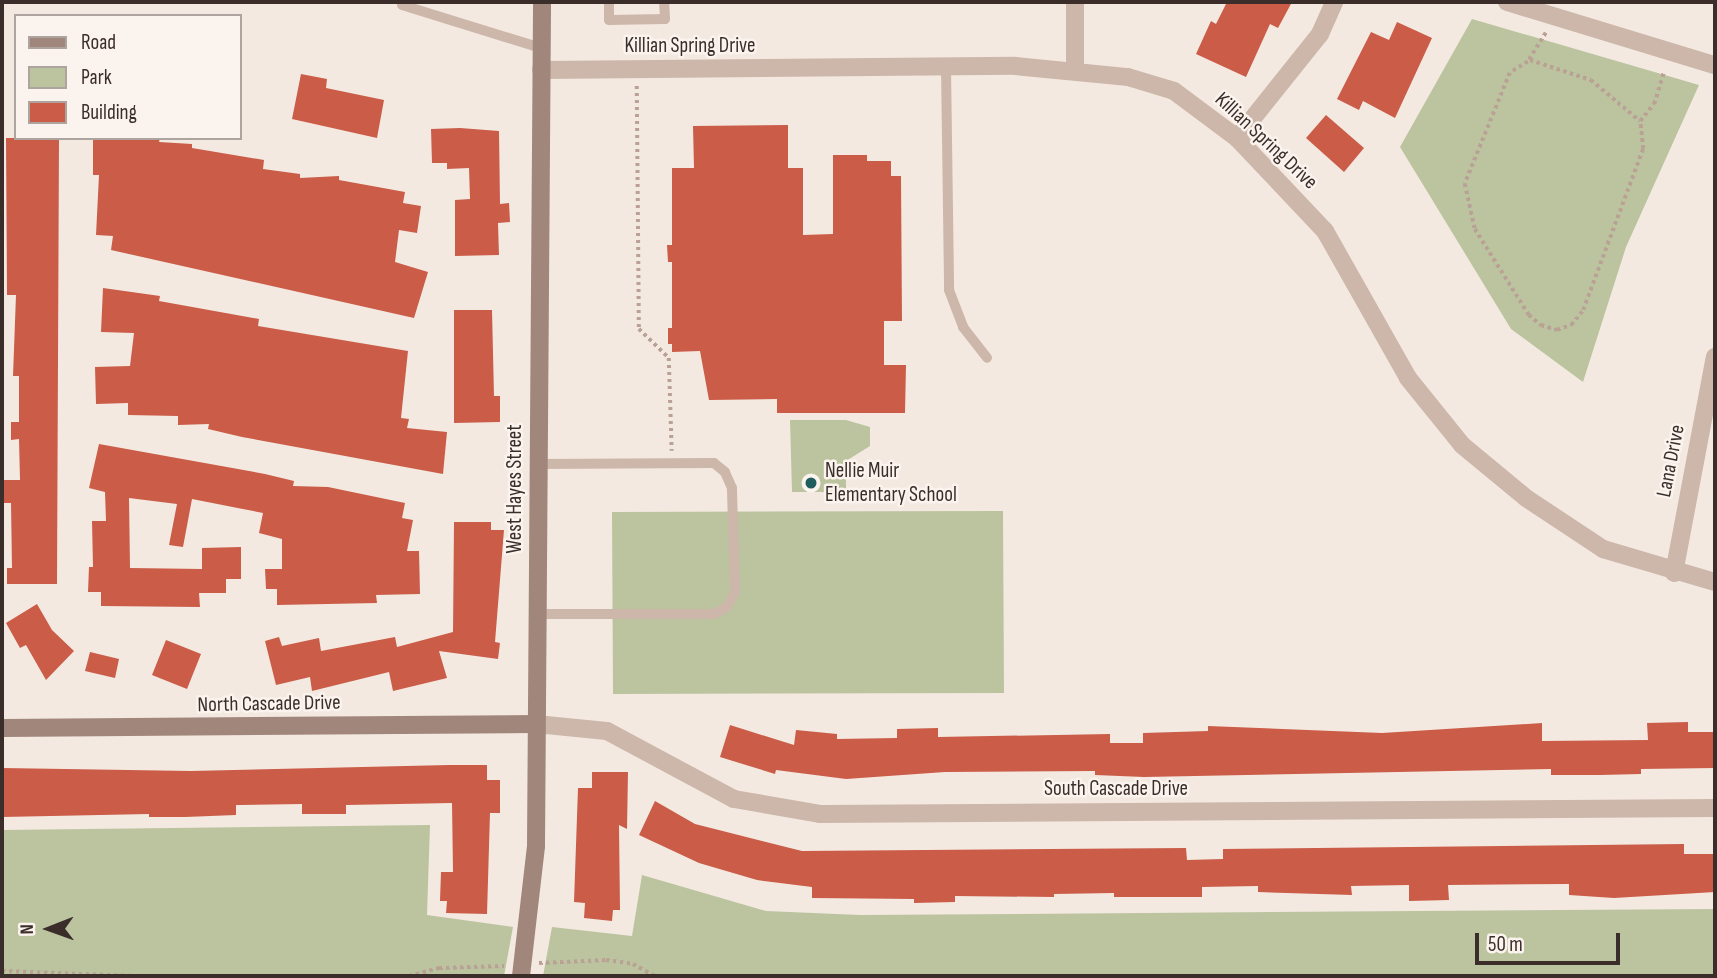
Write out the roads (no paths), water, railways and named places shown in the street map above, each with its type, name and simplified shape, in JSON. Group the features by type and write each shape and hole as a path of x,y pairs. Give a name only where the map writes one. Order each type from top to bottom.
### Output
{"street":[{"name":"West Hayes Street","path":"522,971 536,846 542,2"},
{"path":"1075,2 1075,69"},
{"path":"1237,138 1320,34 1334,2"},
{"path":"1507,2 1715,65"},
{"name":"Killian Spring Drive","path":"541,70 946,67 1075,69 1128,77 1174,91 1237,138 1325,231 1408,379 1462,445 1526,498 1603,549 1674,573 1715,583"},
{"name":"Lana Drive","path":"1674,573 1715,357"},
{"name":"North Cascade Drive","path":"2,728 536,724"},
{"name":"South Cascade Drive","path":"536,724 607,731 734,799 820,814 1715,808"}],"lane":[{"path":"609,2 609,20 665,19 664,2"},
{"path":"402,5 541,48"},
{"path":"946,67 949,289 963,327 987,358"},
{"path":"537,614 714,614 727,607 735,592 732,488 725,472 714,463 538,464"}],"place":[{"name":"Nellie Muir Elementary School","path":"811,483"}]}
